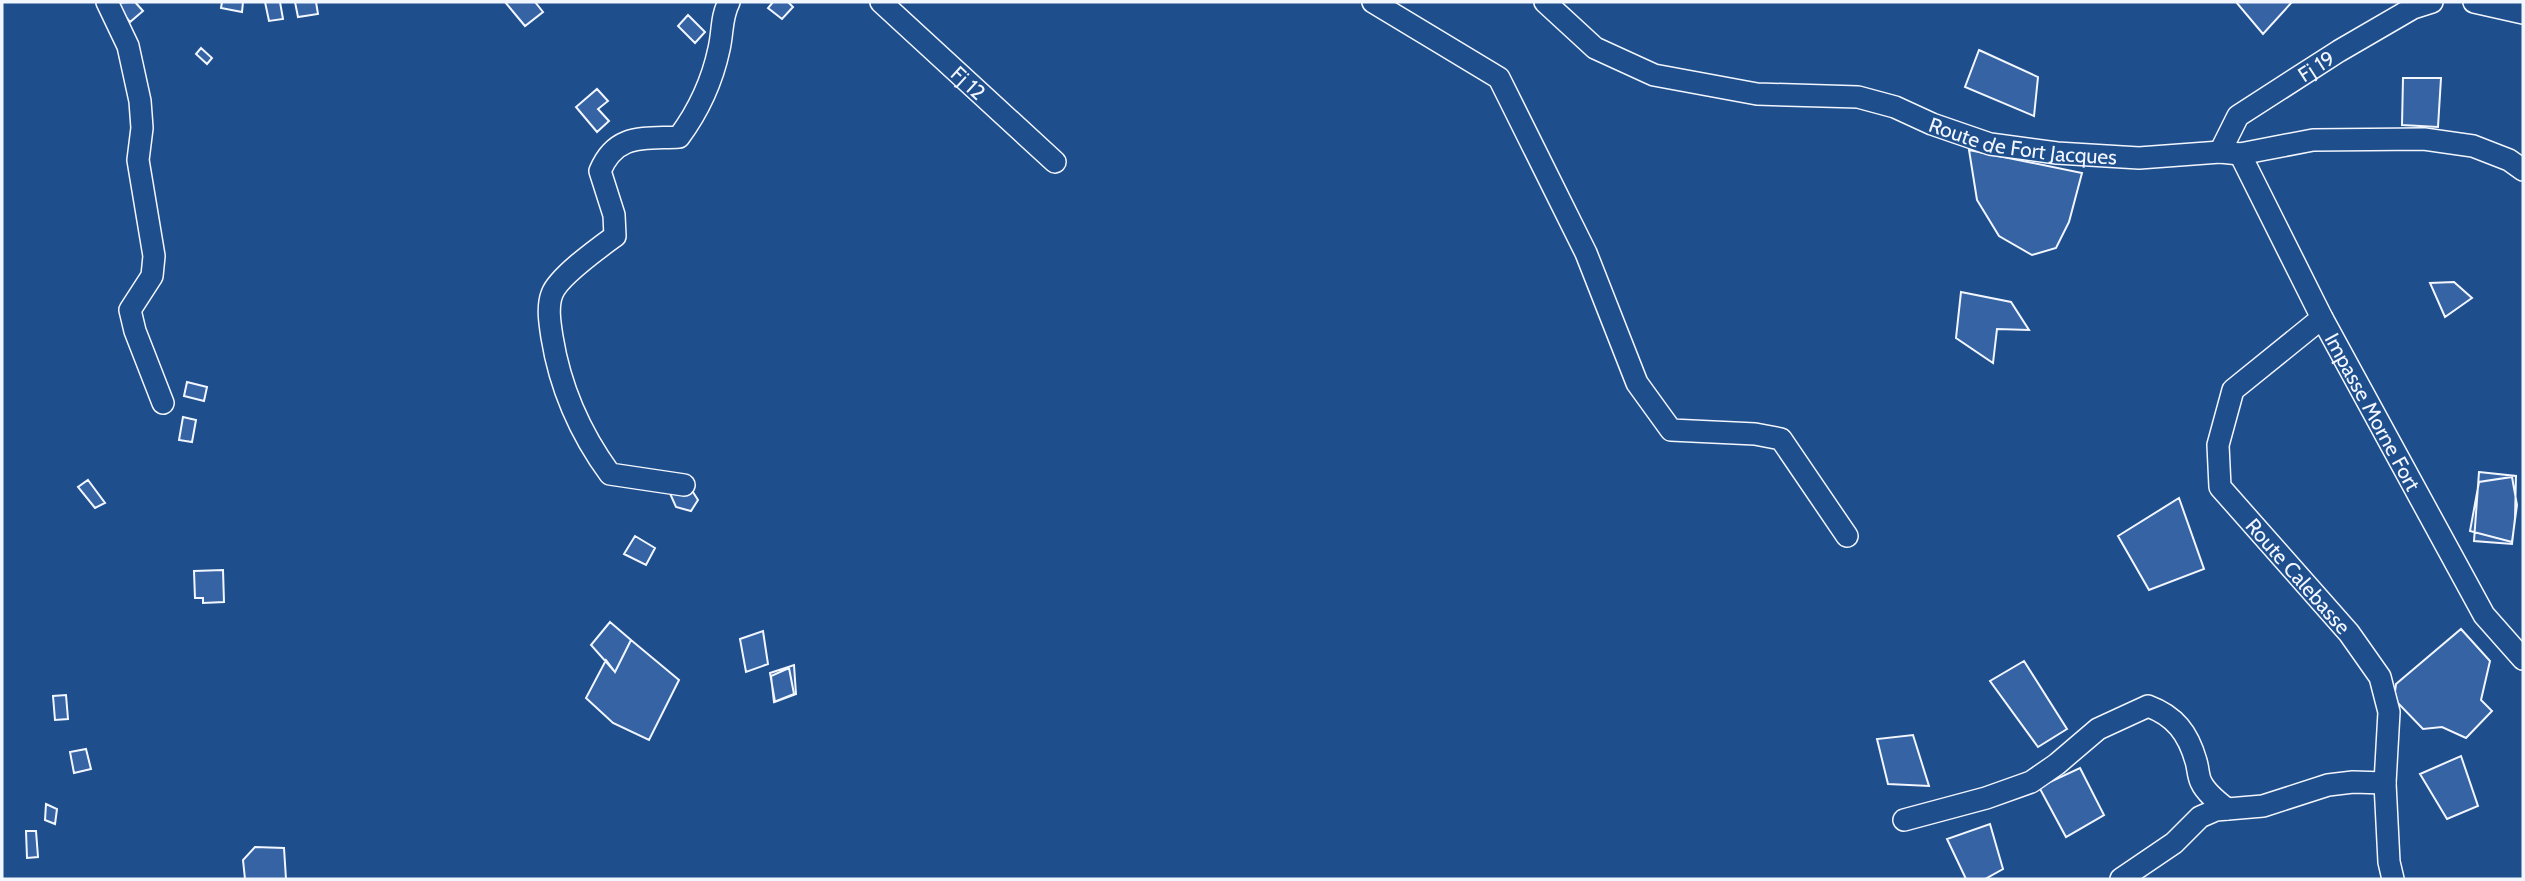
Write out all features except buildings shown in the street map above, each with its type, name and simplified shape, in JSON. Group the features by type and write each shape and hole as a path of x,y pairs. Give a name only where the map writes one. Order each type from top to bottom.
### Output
{"street":[{"path":"107,2 128,46 141,101 142,128 138,160 154,256 152,276 130,310 135,331 163,403"},
{"path":"684,485 610,474 592,449 573,410 557,368 549,319 552,293 571,272 615,236 614,215 600,171 606,156 621,144 639,139 679,137 697,113 710,82 720,48 723,12 729,2"},
{"name":"Fj 12","path":"881,2 1055,162"},
{"path":"1373,2 1499,78 1586,253 1637,383 1671,430 1755,434 1781,439 1847,536"},
{"name":"Route de Fort Jacques","path":"1545,2 1595,48 1654,75 1757,94 1858,97 1895,107 1932,124 1990,144 2057,153 2139,158 2230,153 2313,140 2424,139 2473,146 2509,160 2523,170"},
{"name":"Fj 19","path":"2230,153 2238,116 2339,51 2413,8 2432,2"},
{"path":"2474,2 2523,13"},
{"name":"Impasse Morne Fort","path":"2230,153 2484,615 2523,659"},
{"name":"Route Calebasse","path":"2322,318 2234,390 2218,445 2220,487 2349,633 2380,677 2389,712 2385,783 2389,862 2393,879"},
{"path":"1904,820 1986,798 2031,782 2098,729 2148,706 2167,713 2183,733 2195,759 2200,782 2227,809"},
{"path":"2121,879 2174,843 2200,817 2216,810 2263,806 2328,785 2353,782 2385,783"}]}
